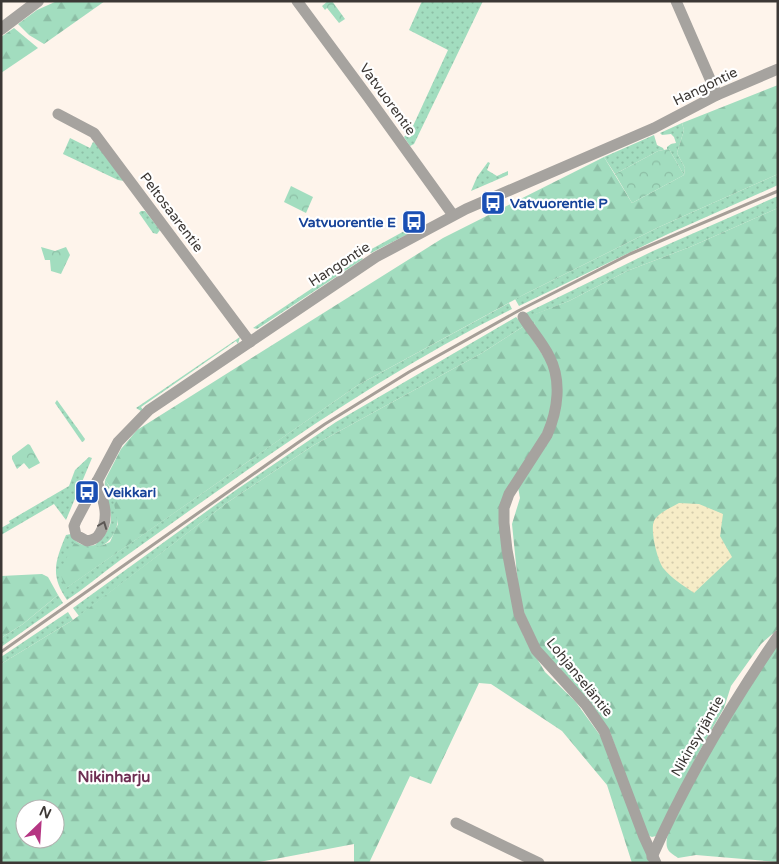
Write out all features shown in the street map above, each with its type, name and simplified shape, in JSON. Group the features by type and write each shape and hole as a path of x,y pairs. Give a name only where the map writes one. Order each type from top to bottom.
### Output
{"street":[{"path":"1,29 38,1"},
{"name":"Vatvuorentie","path":"297,1 453,215"},
{"path":"676,1 717,95"},
{"name":"Hangontie","path":"97,481 105,507 106,520 99,535 87,541 76,535 74,526 97,481 118,442 150,410 376,257 453,215 654,128 717,95 778,69"},
{"name":"Peltosaarentie","path":"58,114 94,133 250,342"},
{"name":"Lohjanseläntie","path":"523,317 549,354 554,366 557,397 552,424 509,494 504,508 507,550 519,614 536,650 586,706 604,731 654,860"},
{"name":"Nikinsyrjäntie","path":"654,860 693,772 724,718 778,636"},
{"path":"456,823 539,863"}],"green space":[{"path":"57,1 105,1 44,44 29,35 18,24 37,10"},
{"path":"328,1 332,1 345,19 339,23 327,8 325,10 322,6"},
{"path":"422,1 483,1 414,144 410,146 404,137 413,126 448,50 409,30"},
{"path":"14,28 38,48 1,73 1,37"},
{"path":"778,85 778,174 659,227 525,294 358,385 65,589 60,571 74,543 92,548 110,542 118,524 111,488 105,480 121,449 137,430 443,238 604,157 632,203 684,175 685,168 677,153 684,130 682,123"},
{"path":"682,123 684,130 677,153 685,168 684,175 669,149 667,150 667,147 676,143 674,137 671,134 662,135 660,133"},
{"path":"654,135 657,145 664,150 658,151 615,174 604,157"},
{"path":"70,138 90,148 93,142 96,144 124,181 118,180 63,154"},
{"path":"669,149 684,175 632,203 615,174 658,151"},
{"path":"488,162 490,163 487,170 497,176 508,171 508,175 471,191 477,177"},
{"path":"778,174 778,185 668,234 519,306 515,299 659,227"},
{"path":"291,186 313,197 306,213 284,202"},
{"path":"778,196 778,208 690,247 627,271 569,301 536,314 534,327 524,314 653,251"},
{"path":"778,208 778,629 761,644 731,686 724,708 656,836 652,837 647,835 610,732 539,646 520,604 512,524 520,498 518,487 561,405 534,327 535,314 569,301 627,271 690,247","holes":["699,505 722,514 720,536"]},
{"path":"145,211 160,230 157,234 153,233 139,213"},
{"path":"408,229 410,233 371,253 368,251"},
{"path":"41,247 55,251 66,247 70,255 61,274 51,271 50,260 45,260"},
{"path":"360,256 363,259 257,329 253,328"},
{"path":"509,303 512,309 409,365 310,427 214,493 67,600 56,576 59,553 66,535 71,534 78,542 87,546 95,545 104,535 111,520 105,480 115,501 117,525 110,540 101,546 84,548 74,544 66,588 358,385"},
{"path":"516,317 524,326 482,353 314,445 228,502 79,616 73,608 236,490 336,422"},
{"path":"524,326 549,365 553,381 552,405 548,421 538,442 505,494 513,607 524,637 545,672 575,701 602,738 650,863 632,863 607,785 562,731 491,684 479,683 431,784 410,776 369,863 354,863 354,844 254,863 1,863 1,664 73,620 228,502 314,445 482,353"},
{"path":"240,337 238,344 236,341 141,407 143,410 141,411 136,408"},
{"path":"57,400 85,439 84,441 82,442 55,403"},
{"path":"28,444 40,463 29,469 24,463 17,469 12,456"},
{"path":"89,457 92,458 66,520 54,504 1,535 1,528 10,523 9,521 69,486 75,470"},
{"path":"42,574 48,577 58,595 23,624 1,638 1,576"},
{"path":"58,595 63,603 1,647 1,638 23,624"},
{"path":"68,612 73,620 1,664 1,657"},
{"path":"778,643 778,862 696,855 678,858 667,847 669,832 678,808 732,713"}],"sand":[{"path":"679,503 699,504 723,514 720,536 732,557 694,593 674,579 661,565 654,538 653,525 656,518"}],"railway":[{"path":"1,652 325,424 409,372 518,311 630,254 778,191"}],"place":[{"name":"Vatvuorentie P","path":"493,203"},
{"name":"Vatvuorentie E","path":"414,222"},
{"name":"Veikkari","path":"87,492"}],"district":[{"name":"Nikinharju","path":"114,777"}]}
